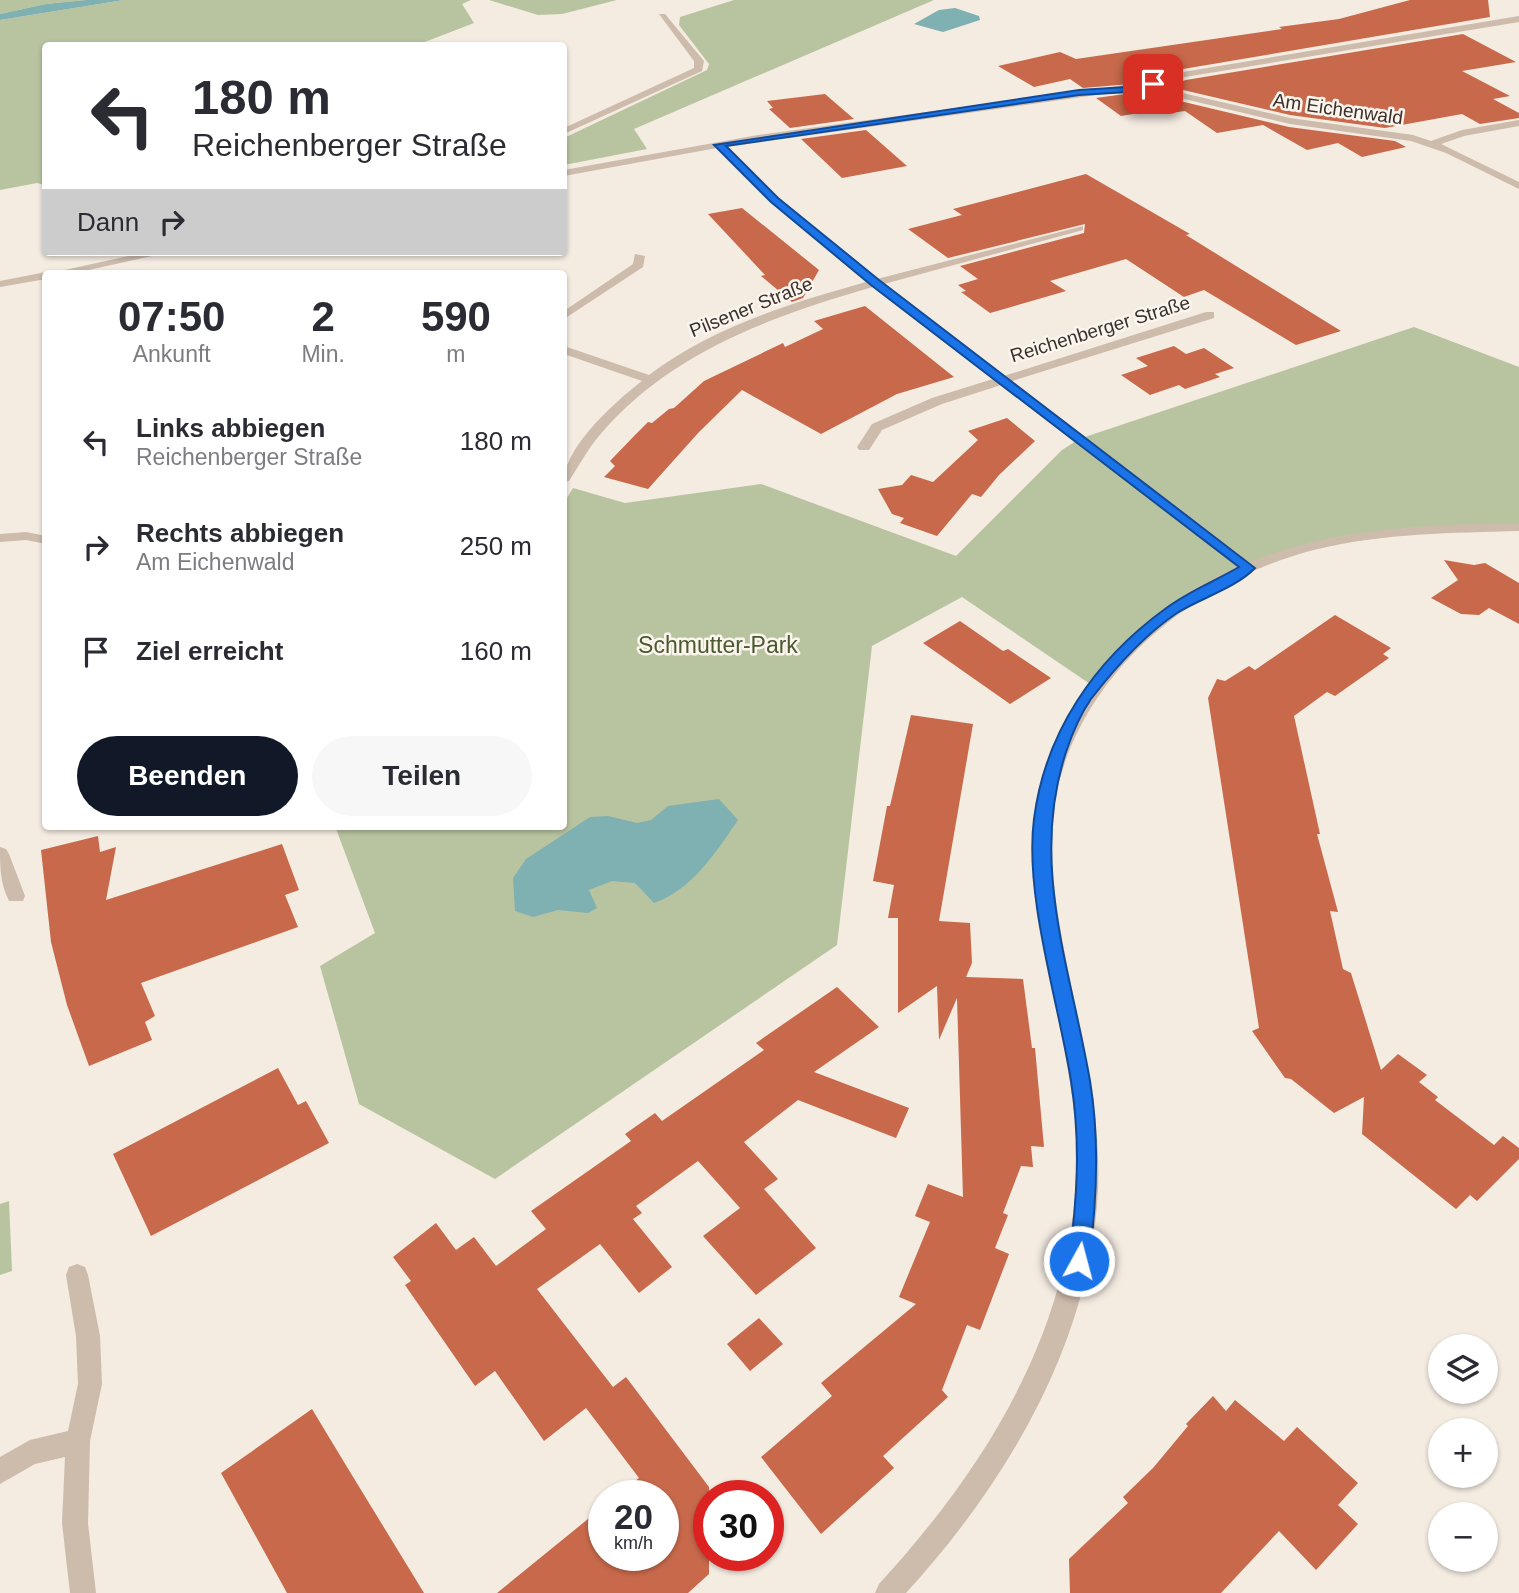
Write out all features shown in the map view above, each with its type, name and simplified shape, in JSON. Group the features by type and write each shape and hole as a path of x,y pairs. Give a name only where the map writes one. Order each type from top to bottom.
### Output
{"street":[{"path":"567,130 699,69 699,61 662,16"},
{"name":"Am Eichenwald","path":"567,172 719,145 1079,93 1145,88 1183,75 1519,19"},
{"name":"Am Eichenwald","path":"1145,88 1290,121 1394,134 1433,144 1519,186"},
{"path":"1433,144 1462,133 1519,123"},
{"name":"Reichenberger Straße","path":"719,145 775,200 875,283 1248,568"},
{"path":"875,283 1079,228"},
{"path":"72,270 144,256"},
{"path":"567,314 639,265 639,256"},
{"path":"0,284 42,276"},
{"name":"Pilsener Straße","path":"567,474 612,411 670,363 727,334 802,305 875,283"},
{"name":"Reichenberger Straße","path":"864,447 877,427 937,401 1210,315"},
{"path":"567,351 648,379"},
{"path":"888,1593 911,1569 952,1517 1002,1445 1034,1384 1059,1326 1079,1261 1086,1206 1087,1138 1081,1083 1048,917 1042,859 1042,820 1053,768 1066,732 1093,686 1148,629 1195,595 1248,568 1307,548 1373,535 1519,527"},
{"path":"0,537 26,536 42,539"},
{"path":"0,854 16,896"},
{"path":"77,1275 88,1336 90,1384 78,1441 75,1523 83,1593"},
{"path":"0,1471 30,1453 78,1441"}],"green space":[{"path":"0,0 86,0 46,4 0,14"},
{"path":"124,0 471,0 462,4 474,23 425,42 42,42 42,184 0,190 0,20"},
{"path":"489,0 617,0 562,14 538,15"},
{"path":"734,0 934,0 634,129 647,149 567,164 567,137 707,70 709,64 679,25 680,17"},
{"name":"Schmutter-Park","path":"1414,327 1519,367 1519,527 1443,529 1307,548 1195,595 1093,686 962,597 872,646 837,945 495,1179 359,1104 320,966 375,933 336,830 567,830 567,498 573,488 625,503 761,484 956,556 1062,450 1079,439"},
{"path":"9,1201 12,1271 0,1275 0,1204"}],"water":[{"path":"124,0 0,20 0,14 46,4"},
{"path":"955,8 979,16 980,20 943,32 914,24 939,10"},
{"path":"719,799 738,820 702,869 668,897 654,903 635,883 612,881 589,890 597,908 588,913 558,910 533,917 515,911 513,878 526,859 590,817 608,816 637,823 651,820 668,806"}],"building":[{"path":"1410,0 1488,0 1490,17 1183,69 1142,83 1083,88 1070,79 1034,87 998,66 1060,52 1076,59 1282,29 1279,27 1339,19"},
{"path":"1463,34 1516,62 1462,71 1510,96 1493,99 1519,113 1519,118 1480,124 1462,114 1385,128 1290,115 1166,86 1186,80"},
{"path":"825,94 854,119 790,128 769,109 773,108 767,101"},
{"path":"1125,94 1159,96 1289,127 1395,141 1406,147 1362,157 1338,143 1307,150 1263,125 1217,133 1185,111 1163,114 1157,110 1121,116 1096,98"},
{"path":"866,130 907,166 842,178 801,139"},
{"path":"1086,174 1190,234 1186,235 1341,331 1296,345 1204,290 1184,297 1126,259 1050,281 1066,291 990,313 961,292 966,291 958,285 978,279 960,266 1084,233 1085,224 948,258 908,229 962,215 953,209"},
{"path":"742,208 819,270 803,298 792,302 761,276 765,275 708,214"},
{"path":"865,306 954,377 897,394 821,434 742,390 699,432 648,489 604,477 615,466 610,461 648,422 652,423 674,408 704,381 783,343 785,347 823,329 814,321"},
{"path":"1174,346 1186,354 1204,348 1234,368 1215,374 1220,377 1185,389 1179,385 1150,395 1121,375 1148,366 1136,358"},
{"path":"1007,418 1035,441 999,475 981,497 972,494 937,536 900,523 904,518 892,514 878,489 902,485 911,475 933,482 978,440 968,431"},
{"path":"1444,560 1474,565 1485,563 1519,583 1519,624 1489,608 1479,615 1461,614 1431,598 1458,580"},
{"path":"1335,615 1391,648 1383,654 1389,658 1335,696 1327,692 1294,716 1320,834 1317,834 1338,912 1330,911 1343,969 1351,973 1381,1070 1398,1054 1427,1075 1419,1082 1438,1097 1435,1100 1494,1145 1503,1136 1519,1148 1519,1159 1477,1201 1470,1195 1456,1209 1362,1134 1364,1097 1334,1113 1291,1079 1285,1078 1252,1031 1259,1028 1208,698 1217,679 1225,681 1249,666 1255,670"},
{"path":"960,621 1003,651 1008,649 1051,678 1010,704 923,643"},
{"path":"911,715 973,724 939,921 970,923 972,963 966,977 1023,979 1032,1048 1035,1048 1044,1147 1031,1146 1033,1167 1021,1166 1003,1213 1008,1215 995,1248 1009,1254 980,1330 967,1325 942,1390 948,1397 883,1456 894,1468 821,1534 784,1487 784,1480 779,1480 761,1457 832,1396 821,1383 916,1304 899,1297 930,1222 915,1216 928,1184 963,1197 957,998 939,1040 937,986 898,1013 898,918 888,918 894,885 873,881 887,806 890,806"},
{"path":"98,836 100,852 116,847 106,900 282,844 299,890 285,895 298,927 141,983 155,1016 145,1022 152,1040 89,1066 67,1005 51,942 41,850"},
{"path":"837,987 879,1027 814,1072 909,1108 896,1138 798,1100 744,1142 778,1179 764,1189 816,1248 756,1295 703,1236 740,1208 698,1161 636,1206 642,1213 633,1219 672,1267 639,1293 600,1244 537,1289 613,1387 626,1377 704,1480 693,1480 693,1571 709,1571 709,1574 688,1593 497,1593 588,1519 588,1571 679,1571 679,1480 636,1480 639,1478 586,1408 544,1441 495,1371 475,1386 405,1285 411,1281 393,1257 436,1223 456,1250 474,1237 496,1266 546,1229 531,1211 631,1141 625,1134 655,1113 662,1121 764,1050 756,1043"},
{"path":"278,1068 298,1105 306,1101 329,1143 151,1236 113,1154"},
{"path":"759,1318 783,1344 750,1371 727,1344"},
{"path":"1213,1396 1226,1411 1235,1400 1284,1441 1297,1427 1358,1483 1338,1505 1358,1524 1316,1570 1279,1531 1221,1593 1070,1593 1069,1559 1128,1503 1123,1497 1153,1468 1188,1426 1186,1424"},
{"path":"312,1409 424,1593 287,1593 221,1473"}],"route":[{"path":"1079,1261 1086,1206 1087,1138 1081,1083 1048,917 1042,859 1042,820 1053,768 1066,732 1084,698 1127,648 1171,611 1195,595 1248,568 875,283 775,200 719,145 1104,89 1145,88 1153,84"}]}
